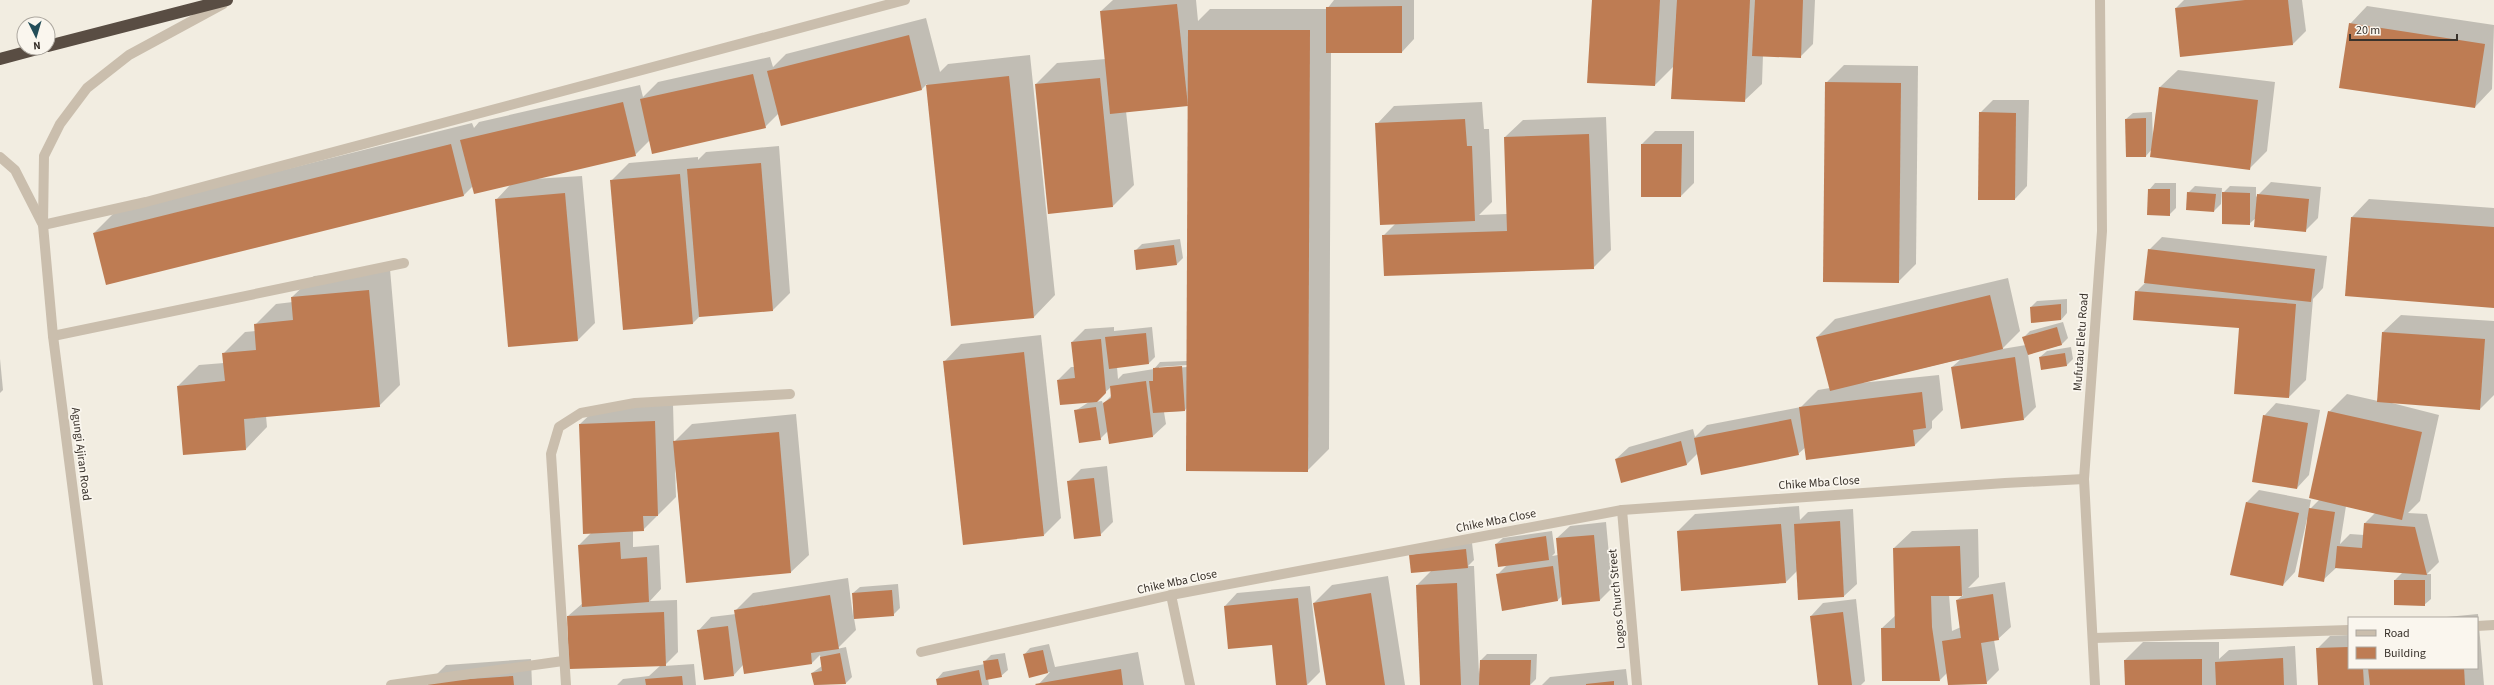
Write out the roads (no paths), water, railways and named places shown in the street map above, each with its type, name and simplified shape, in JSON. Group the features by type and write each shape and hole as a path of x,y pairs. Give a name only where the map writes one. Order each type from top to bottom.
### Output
{"highway":[{"path":"56,44 227,0"},
{"path":"0,59 16,55"}],"street":[{"name":"Agungi Ajiran Road","path":"98,685 52,336 43,225 44,156 60,124 87,88 129,55 230,0"},
{"path":"0,157 15,170 43,225 146,202 904,0"},
{"name":"Mufutau Eletu Road","path":"2095,685 2094,638 2084,479 2102,231 2100,0"},
{"path":"52,336 404,262"},
{"path":"566,685 563,660 550,454 560,427 582,413 635,403 790,394"},
{"name":"Chike Mba Close","path":"921,652 1171,595 1622,510 1997,483 2084,479"},
{"name":"Logos Church Street","path":"1622,510 1637,685"},
{"path":"1171,595 1190,685"},
{"path":"2478,626 2494,625"},
{"path":"2094,638 2348,630"},
{"path":"391,685 563,660"}]}
